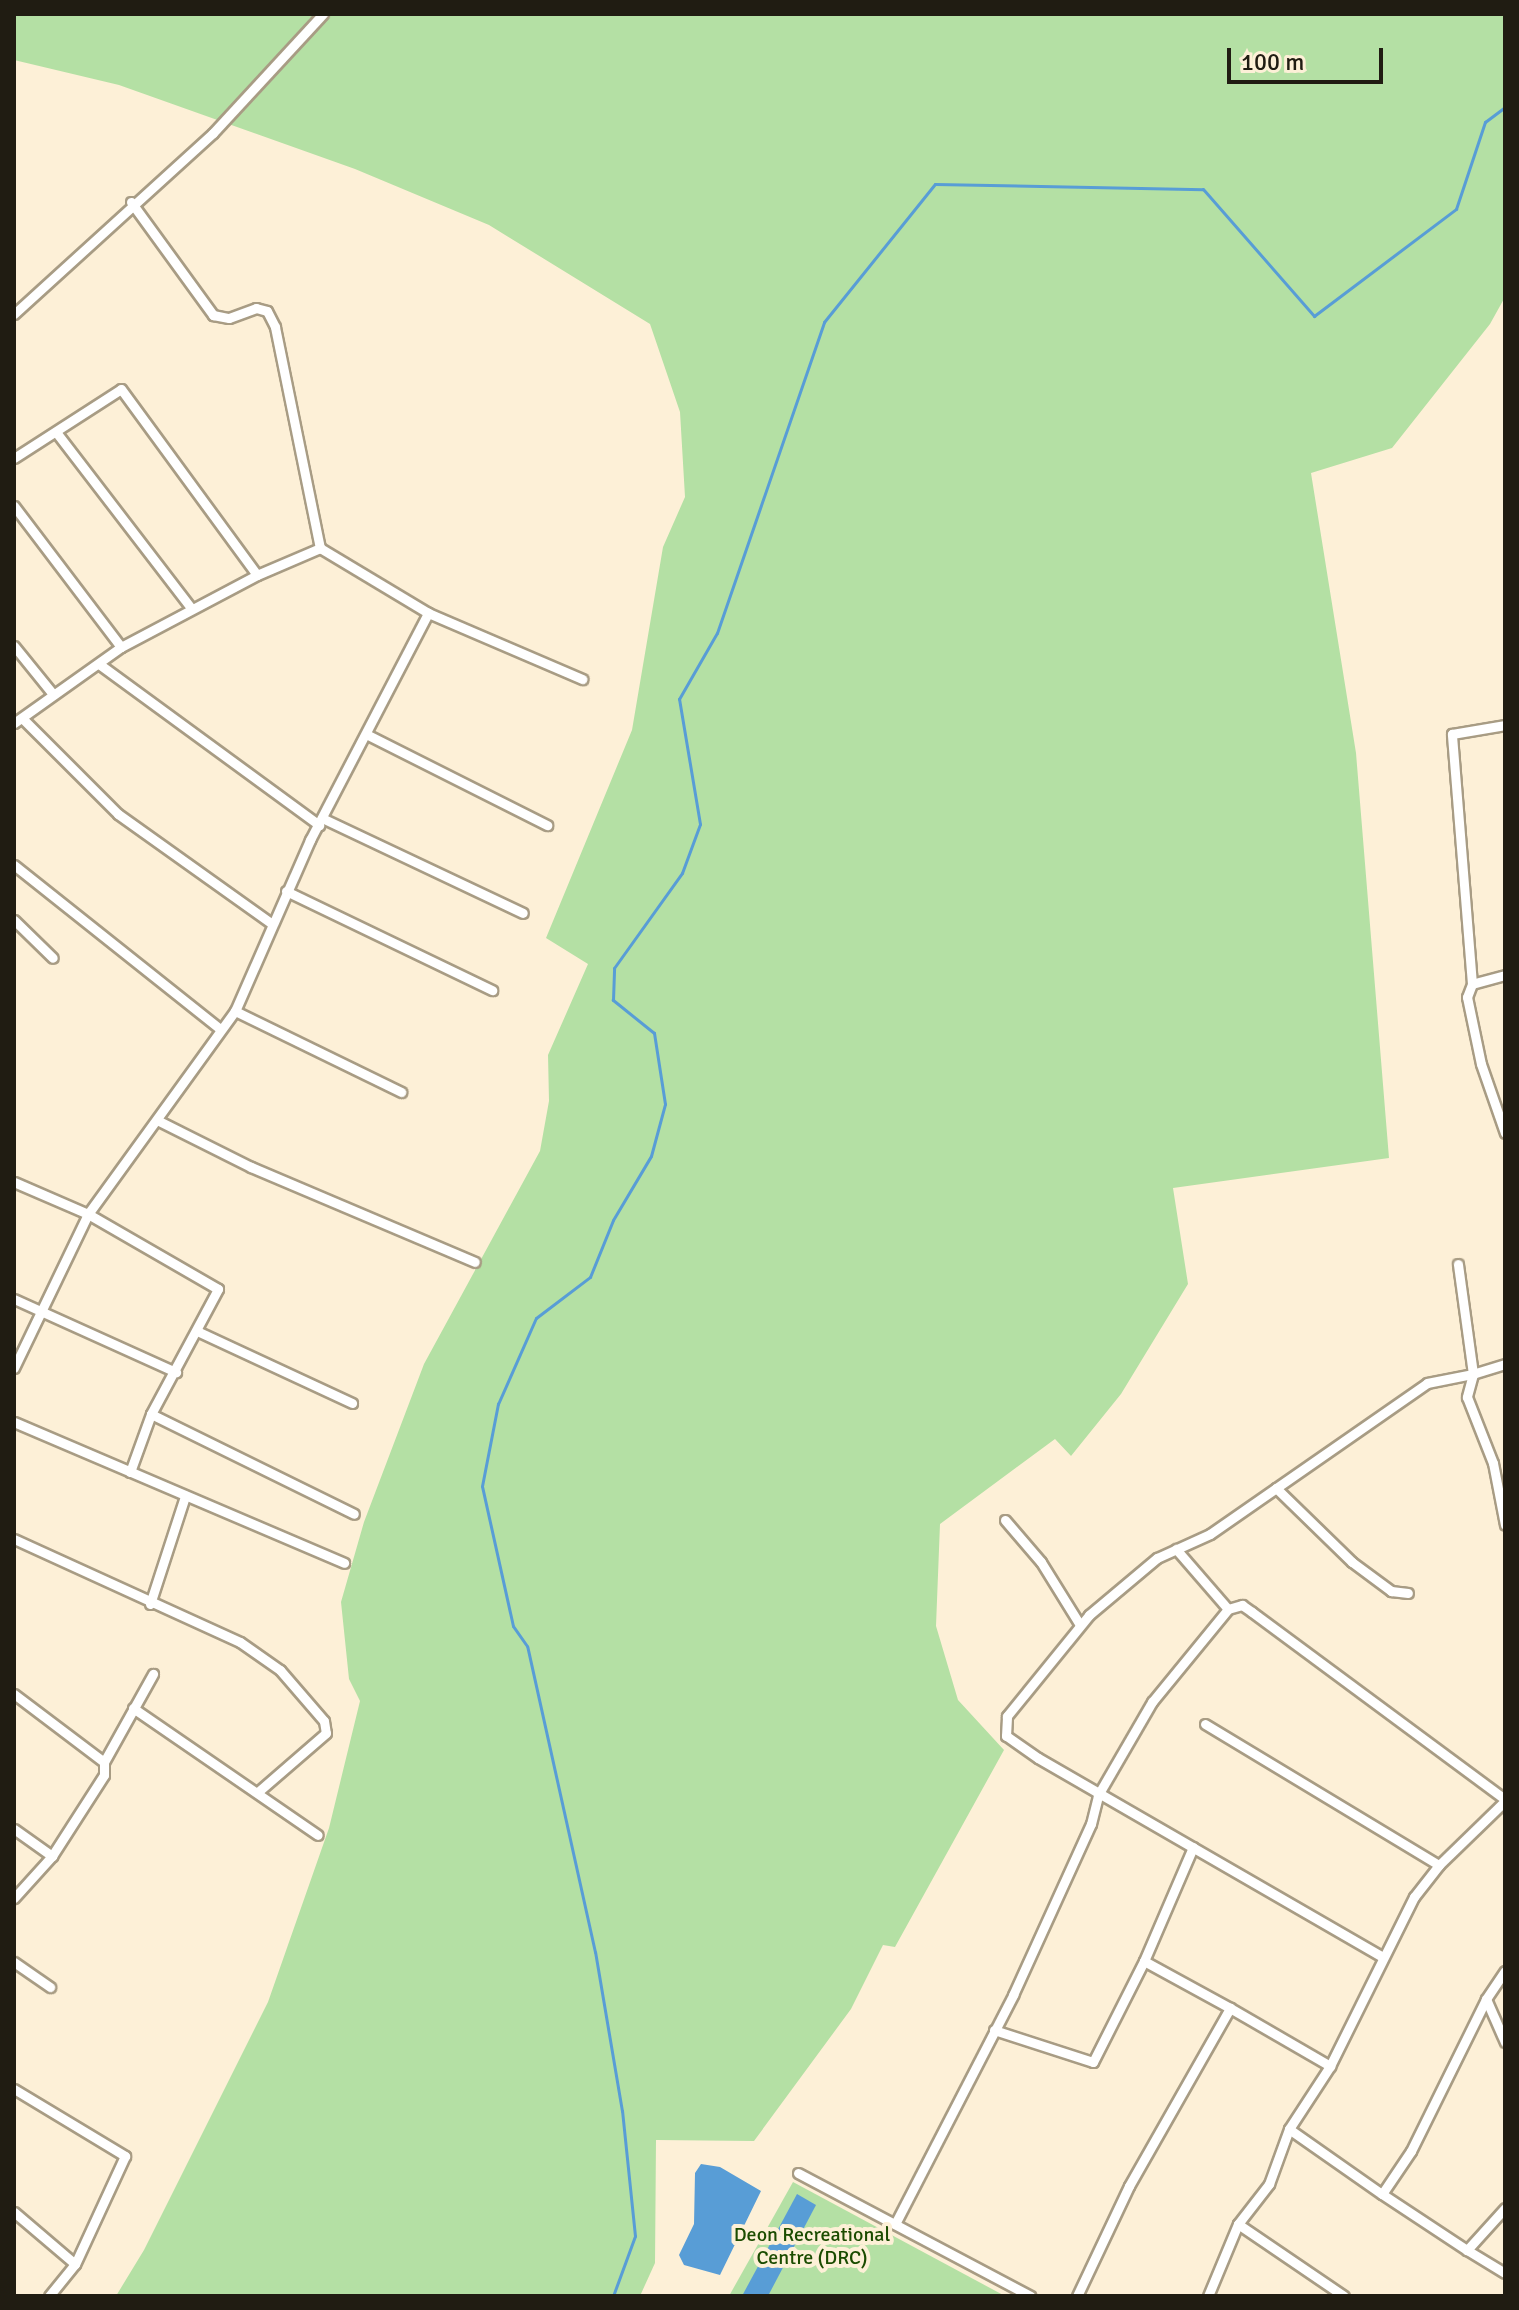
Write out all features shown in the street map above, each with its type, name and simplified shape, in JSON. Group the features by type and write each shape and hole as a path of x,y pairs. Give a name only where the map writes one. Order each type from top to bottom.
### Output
{"street":[{"path":"14,314 131,202 213,133 323,14"},
{"path":"131,202 213,315 229,318 256,308 267,311 275,327 320,548 428,613 582,679"},
{"path":"14,458 121,389 257,575"},
{"path":"56,432 191,608"},
{"path":"14,506 121,647"},
{"path":"271,923 118,814 18,720 121,647 257,575 320,548"},
{"path":"14,1368 88,1214 235,1011 286,891 428,613"},
{"path":"14,646 52,693"},
{"path":"99,664 320,821 523,913"},
{"path":"1505,725 1452,734 1472,984 1467,997 1476,1043 1500,1094 1505,1133"},
{"path":"366,734 547,825"},
{"path":"14,865 220,1029"},
{"path":"286,891 492,990"},
{"path":"14,920 53,958"},
{"path":"1472,984 1505,975"},
{"path":"235,1011 401,1092"},
{"path":"157,1120 251,1167 475,1262"},
{"path":"14,1182 88,1214 218,1289 151,1414 130,1472"},
{"path":"1458,1264 1473,1374 1467,1397 1493,1463 1505,1525"},
{"path":"14,1299 176,1372"},
{"path":"197,1331 352,1403"},
{"path":"1381,1956 1098,1795 1006,1736 1007,1716 1080,1625 1123,1584 1176,1549 1210,1534 1427,1383 1505,1364"},
{"path":"151,1414 354,1514"},
{"path":"14,1422 344,1563"},
{"path":"1276,1488 1352,1562 1391,1591 1408,1593"},
{"path":"150,1604 185,1496"},
{"path":"1005,1520 1041,1562 1080,1625"},
{"path":"14,1539 266,1659 324,1721 322,1741 258,1792"},
{"path":"1176,1549 1228,1609"},
{"path":"895,2224 994,2030 1091,1824 1098,1795 1152,1702 1228,1609 1242,1605 1505,1800 1439,1865 1381,1956 1330,2066 1289,2129 1269,2184 1238,2224 1208,2296"},
{"path":"14,1898 52,1856 104,1781 104,1762 153,1674"},
{"path":"14,1694 104,1762"},
{"path":"133,1708 318,1835"},
{"path":"1205,1724 1439,1865"},
{"path":"14,1829 52,1856"},
{"path":"994,2030 1093,2062 1144,1961 1193,1847"},
{"path":"1144,1961 1330,2066"},
{"path":"14,1962 50,1987"},
{"path":"1382,2194 1411,2151 1486,1999 1505,1971"},
{"path":"1486,1999 1505,2042"},
{"path":"1077,2296 1129,2186 1230,2008"},
{"path":"14,2089 125,2156 75,2264 49,2296"},
{"path":"1289,2129 1382,2194 1505,2273"},
{"path":"798,2173 1030,2296"},
{"path":"1467,2250 1505,2208"},
{"path":"14,2212 75,2264"},
{"path":"1238,2224 1344,2296"}],"green space":[{"path":"14,14 1505,14 1505,297 1490,324 1392,448 1311,473 1356,753 1389,1158 1173,1188 1188,1284 1121,1394 1071,1456 1055,1439 940,1524 936,1626 958,1700 1004,1750 895,1947 883,1945 851,2009 754,2141 656,2140 655,2263 640,2296 116,2296 144,2250 268,2002 329,1828 360,1701 349,1679 341,1602 364,1522 424,1364 540,1151 549,1101 548,1055 588,964 546,938 632,730 663,547 685,497 680,412 650,324 489,225 355,169 119,85 14,60"},
{"name":"Deon Recreational Centre (DRC)","path":"793,2182 1005,2296 729,2296"}],"water":[{"path":"701,2164 720,2167 761,2191 720,2275 684,2265 679,2255 694,2224 695,2173"},
{"path":"797,2194 816,2205 768,2296 742,2296"}],"waterway":[{"path":"613,2296 635,2236 622,2111 595,1952 527,1646 513,1626 482,1486 498,1404 536,1318 590,1277 613,1220 651,1156 665,1104 654,1033 613,1000 614,968 682,873 700,824 679,699 717,633 824,322 935,184 1203,189 1314,316 1456,209 1485,122 1505,107"}]}
